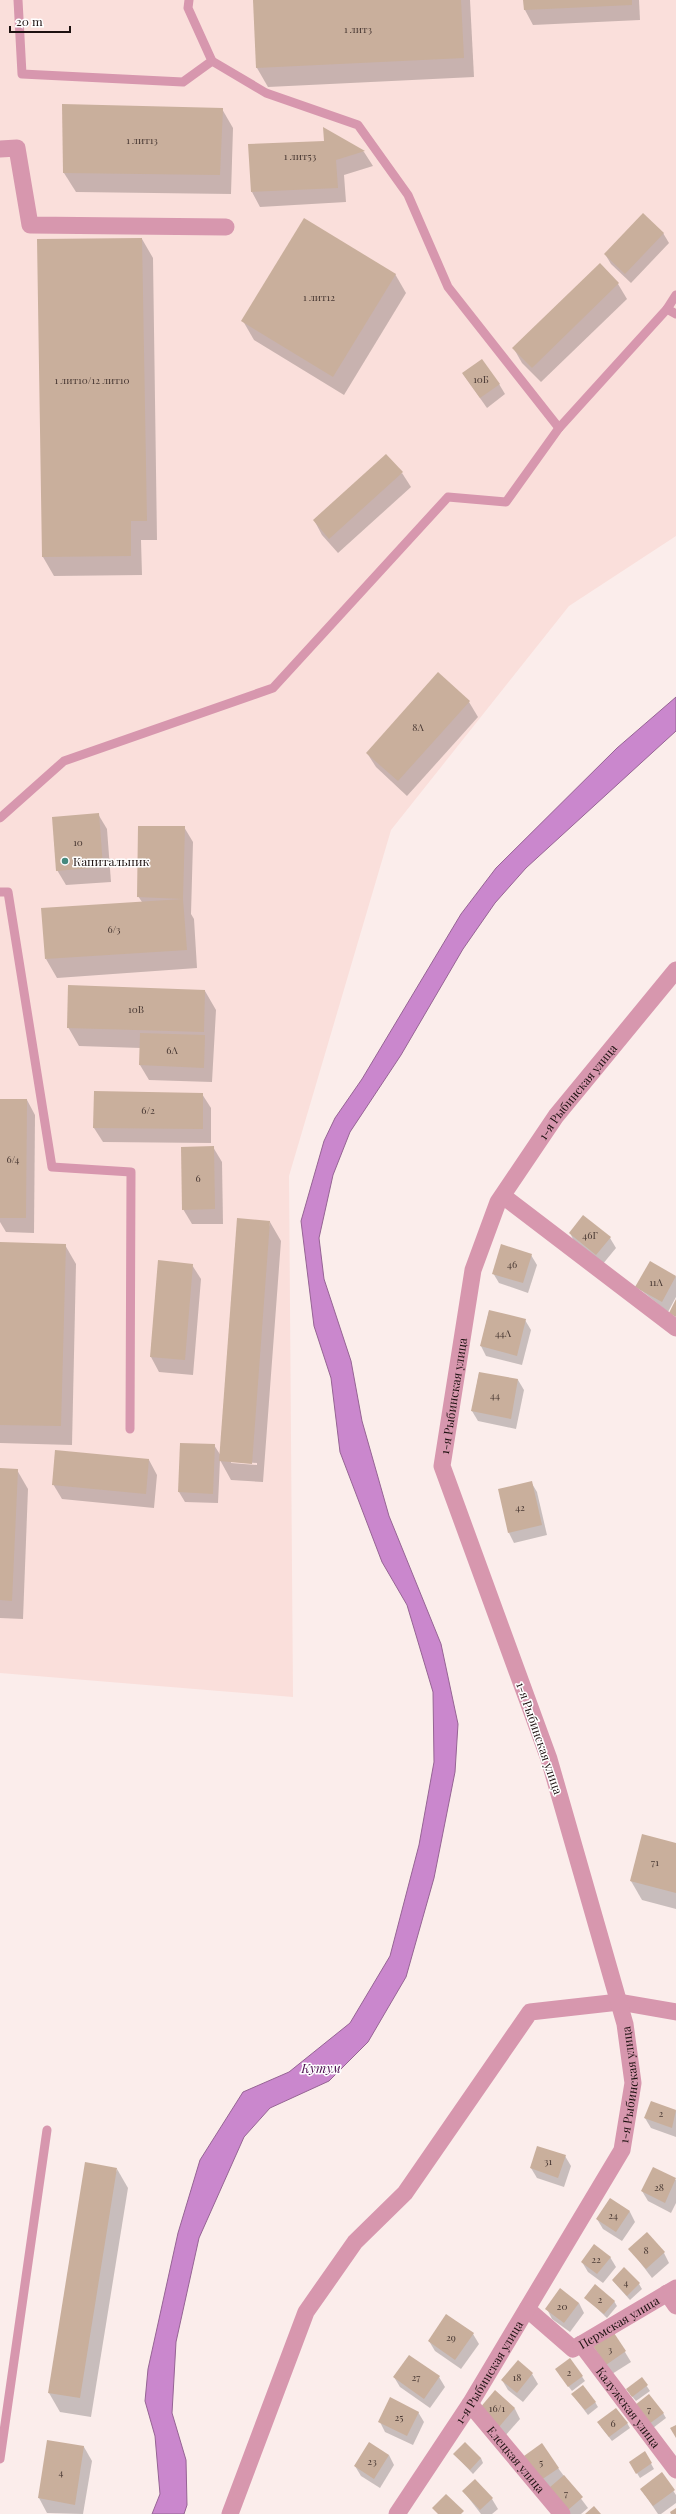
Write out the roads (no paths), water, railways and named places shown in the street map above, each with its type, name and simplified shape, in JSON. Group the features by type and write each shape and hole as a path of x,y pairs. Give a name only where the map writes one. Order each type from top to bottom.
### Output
{"street":[{"path":"0,149 17,148 30,225 226,226"},
{"name":"1-я Рыбинская улица","path":"397,2514 470,2404 622,2150 633,2083 625,2024 549,1759 442,1466 473,1270 498,1202 556,1116 676,970"},
{"path":"503,1196 676,1328"},
{"path":"230,2514 306,2312 355,2242 405,2193 530,2012 619,2002 676,2012"},
{"name":"Пермская улица","path":"527,2309 573,2349 673,2296"},
{"name":"Калужская улица","path":"581,2344 676,2470"},
{"name":"Елецкая улица","path":"470,2404 562,2514"}],"lane":[{"path":"18,0 22,74 184,82 212,61"},
{"path":"189,0 188,8 212,61 266,93 358,125 408,194 448,287 559,428"},
{"path":"0,818 64,761 273,688 448,497 506,502 559,428 667,309 676,294"},
{"path":"667,309 676,314"},
{"path":"0,892 8,892 52,1167 131,1172 130,1429"},
{"path":"0,2459 47,2130"}],"water":[{"name":"Кутум","path":"676,697 676,731 526,868 495,903 463,949 401,1055 350,1132 333,1175 319,1238 324,1279 351,1361 362,1421 389,1516 441,1644 458,1724 455,1772 434,1878 406,1977 368,2042 329,2081 270,2108 244,2137 199,2238 176,2342 172,2413 186,2460 187,2505 184,2514 152,2514 160,2494 155,2436 145,2401 148,2369 178,2233 200,2160 243,2092 289,2072 350,2023 390,1956 419,1845 434,1762 433,1692 407,1605 382,1562 340,1452 331,1378 314,1326 301,1221 324,1141 335,1118 362,1079 461,914 496,868 617,748"}],"place":[{"name":"Капитальник","path":"65,861"}]}
